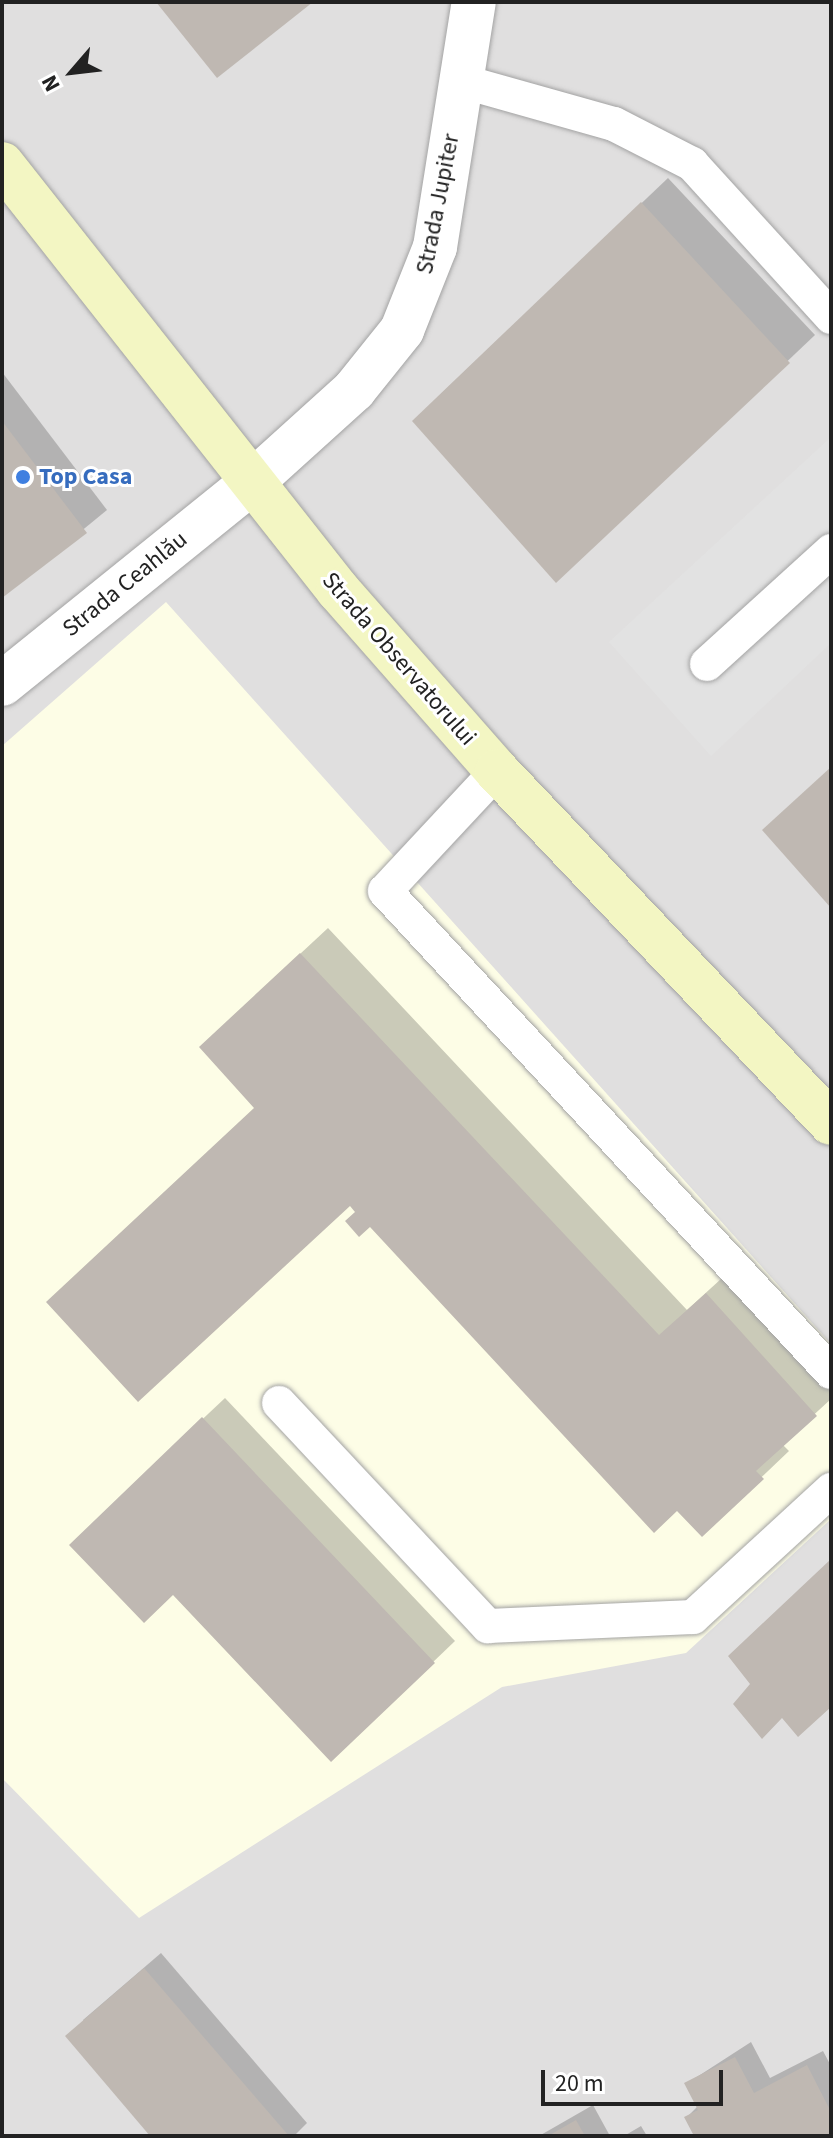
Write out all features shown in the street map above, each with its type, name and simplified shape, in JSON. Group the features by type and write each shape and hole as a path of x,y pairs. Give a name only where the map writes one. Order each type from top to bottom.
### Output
{"main road":[{"name":"Strada Observatorului","path":"2,164 249,485 497,771 831,1123"}],"street":[{"name":"Strada Jupiter","path":"249,485 354,390 402,330 435,247 474,2"},
{"name":"Strada Ceahlău","path":"2,684 249,485"}],"lane":[{"path":"461,81 614,124 692,164 831,317"},
{"path":"707,664 831,551"},
{"path":"497,771 385,891 831,1372"},
{"path":"279,1403 488,1626 693,1617 831,1490"}],"shaded area":[{"path":"2,2 831,2 831,2136 2,2136"},
{"path":"831,437 831,643 711,756 609,642"},
{"path":"166,602 831,1344 831,1519 686,1653 502,1687 139,1918 2,1778 2,746"}],"building":[{"path":"156,2 313,2 217,78"},
{"path":"641,202 790,363 556,583 412,421"},
{"name":"Top Casa","path":"2,421 87,533 2,598"},
{"path":"831,767 831,908 762,830"},
{"path":"300,953 659,1335 706,1293 817,1416 756,1471 764,1479 702,1537 677,1511 654,1533 370,1227 359,1237 345,1221 355,1212 350,1206 138,1402 46,1302 254,1108 199,1047"},
{"path":"202,1417 435,1663 331,1762 173,1595 144,1623 69,1545"},
{"path":"831,1559 831,1707 798,1737 782,1718 762,1739 733,1704 750,1684 728,1656"},
{"path":"144,1968 289,2136 150,2136 65,2036"},
{"path":"735,2057 754,2093 807,2065 831,2112 831,2136 694,2136 684,2117 698,2110 684,2083"},
{"path":"576,2120 585,2136 548,2136"}],"place":[{"name":"Top Casa","path":"23,477"}]}
